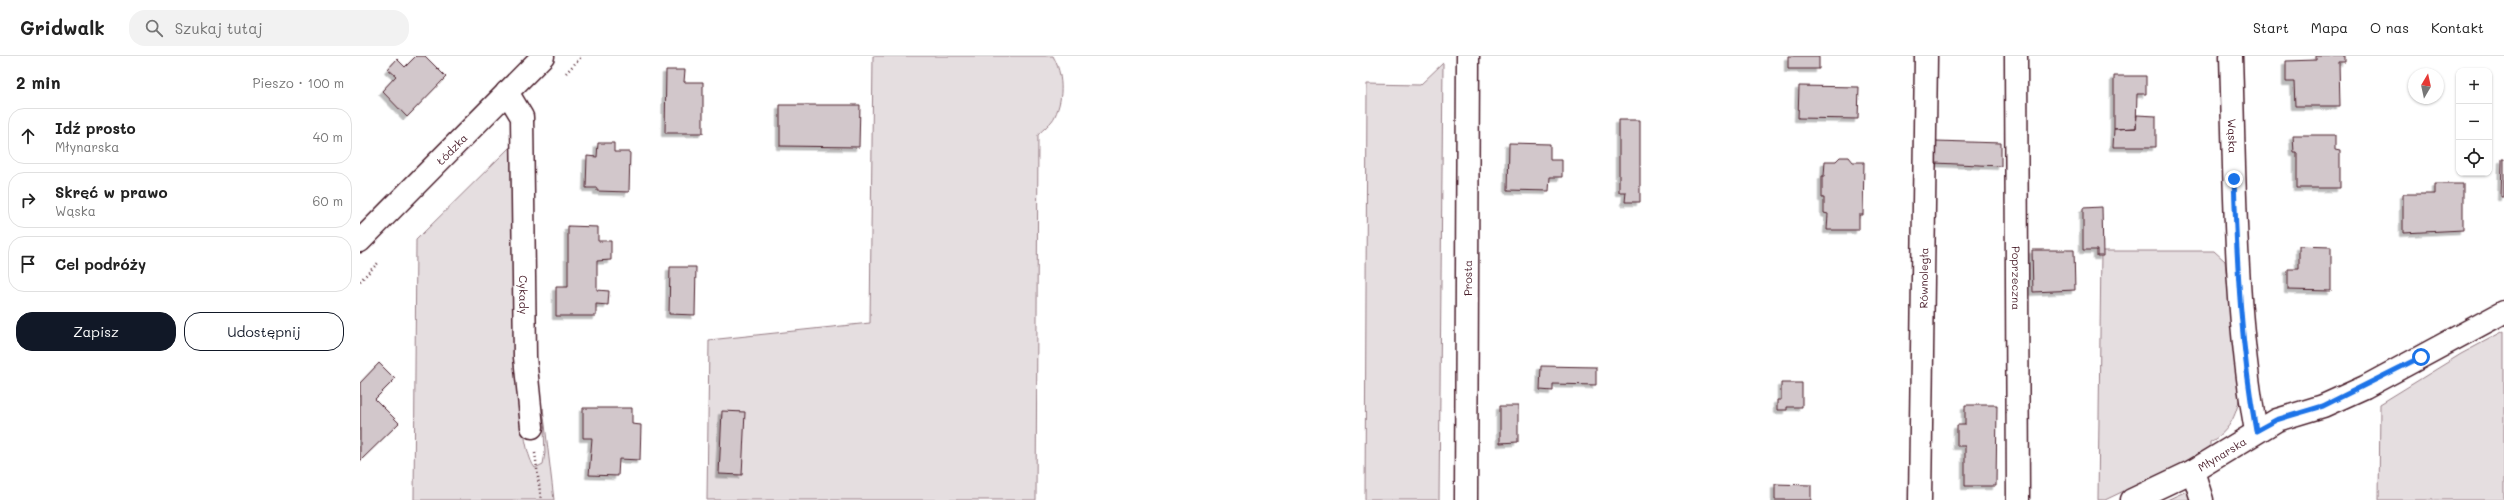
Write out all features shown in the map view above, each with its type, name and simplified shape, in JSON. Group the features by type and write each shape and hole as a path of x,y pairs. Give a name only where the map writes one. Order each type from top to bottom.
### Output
{"street":[{"name":"Łódzka","path":"360,241 542,56"},
{"name":"Prosta","path":"1466,500 1468,56"},
{"name":"Równoległa","path":"1920,500 1926,56"},
{"name":"Poprzeczna","path":"2016,56 2018,500"},
{"name":"Wąska","path":"2231,56 2237,256 2247,379 2256,431"},
{"name":"Cykady","path":"507,92 522,117 525,356 532,426"},
{"name":"Młynarska","path":"2132,500 2193,471 2276,420 2323,406 2365,387 2504,312"},
{"path":"2193,471 2202,500"}],"path":[{"path":"532,426 541,500"}],"shaded area":[{"path":"873,56 1053,56 1059,70 1061,93 1058,109 1054,119 1038,135 1036,500 707,500 709,340 870,323"},
{"path":"1443,63 1439,500 1365,500 1367,84 1420,85"},
{"path":"510,147 515,152 516,318 521,413 527,448 535,468 543,464 545,453 543,408 554,500 414,500 416,240"},
{"path":"2101,251 2214,251 2225,261 2240,396 2231,423 2217,438 2210,442 2210,450 2105,500 2098,500"},
{"path":"2504,331 2504,500 2379,500 2380,404 2461,354"},
{"path":"2191,489 2195,500 2167,500"}],"building":[{"path":"416,56 425,56 446,77 407,117 382,91 396,76 388,69 397,59 405,67"},
{"path":"1788,56 1819,56 1819,69 1788,69"},
{"path":"2316,56 2345,56 2345,62 2339,62 2340,106 2295,106 2294,82 2286,82 2286,61 2316,60"},
{"path":"666,70 685,70 684,82 703,82 703,133 665,133"},
{"path":"2114,76 2146,76 2146,94 2137,94 2136,128 2114,129"},
{"path":"1799,86 1859,87 1858,119 1798,118"},
{"path":"780,105 860,105 859,147 780,146"},
{"path":"2137,115 2156,116 2156,147 2113,147 2114,129 2136,128"},
{"path":"1619,120 1640,120 1640,202 1625,202 1626,192 1619,192"},
{"path":"2293,135 2335,135 2335,150 2340,151 2340,188 2297,188 2297,153 2294,153"},
{"path":"1936,141 2001,143 2001,166 1935,163"},
{"path":"598,143 614,143 614,152 630,152 629,192 597,191 597,188 586,188 587,156 597,157"},
{"path":"1509,143 1550,144 1550,160 1562,160 1562,177 1550,177 1549,191 1508,190"},
{"path":"1840,157 1849,157 1853,162 1864,162 1863,215 1859,215 1859,230 1827,230 1828,214 1824,213 1822,176 1824,176 1825,161 1836,161"},
{"path":"2502,159 2504,159 2504,197 2501,197"},
{"path":"2435,184 2463,184 2463,230 2403,233 2403,194 2435,194"},
{"path":"2102,207 2103,256 2097,256 2097,250 2083,250 2083,208"},
{"path":"568,226 598,227 598,241 611,241 611,260 597,261 597,290 609,291 608,305 596,304 596,316 556,316 556,287 568,287"},
{"path":"2299,246 2331,247 2331,291 2288,290 2288,269 2299,269"},
{"path":"2032,250 2074,250 2075,290 2033,292"},
{"path":"670,267 696,267 695,315 669,314"},
{"path":"379,363 395,379 375,399 399,423 360,461 360,383"},
{"path":"1541,366 1596,367 1596,385 1553,384 1553,391 1540,390"},
{"path":"1781,383 1802,383 1802,407 1787,407 1787,410 1777,410 1777,400 1781,400"},
{"path":"1965,405 1997,405 1996,486 1965,486 1965,446 1957,446 1957,425 1965,425"},
{"path":"1500,406 1518,406 1518,442 1500,443"},
{"path":"583,408 632,408 632,424 641,425 640,460 619,459 618,476 589,475 592,438 583,438"},
{"path":"722,411 745,412 742,475 719,474"},
{"path":"1775,484 1811,485 1811,500 1775,500"}],"route":[{"path":"2234,179 2242,326 2247,379 2256,431 2276,420 2323,406 2365,387 2421,357"}]}
